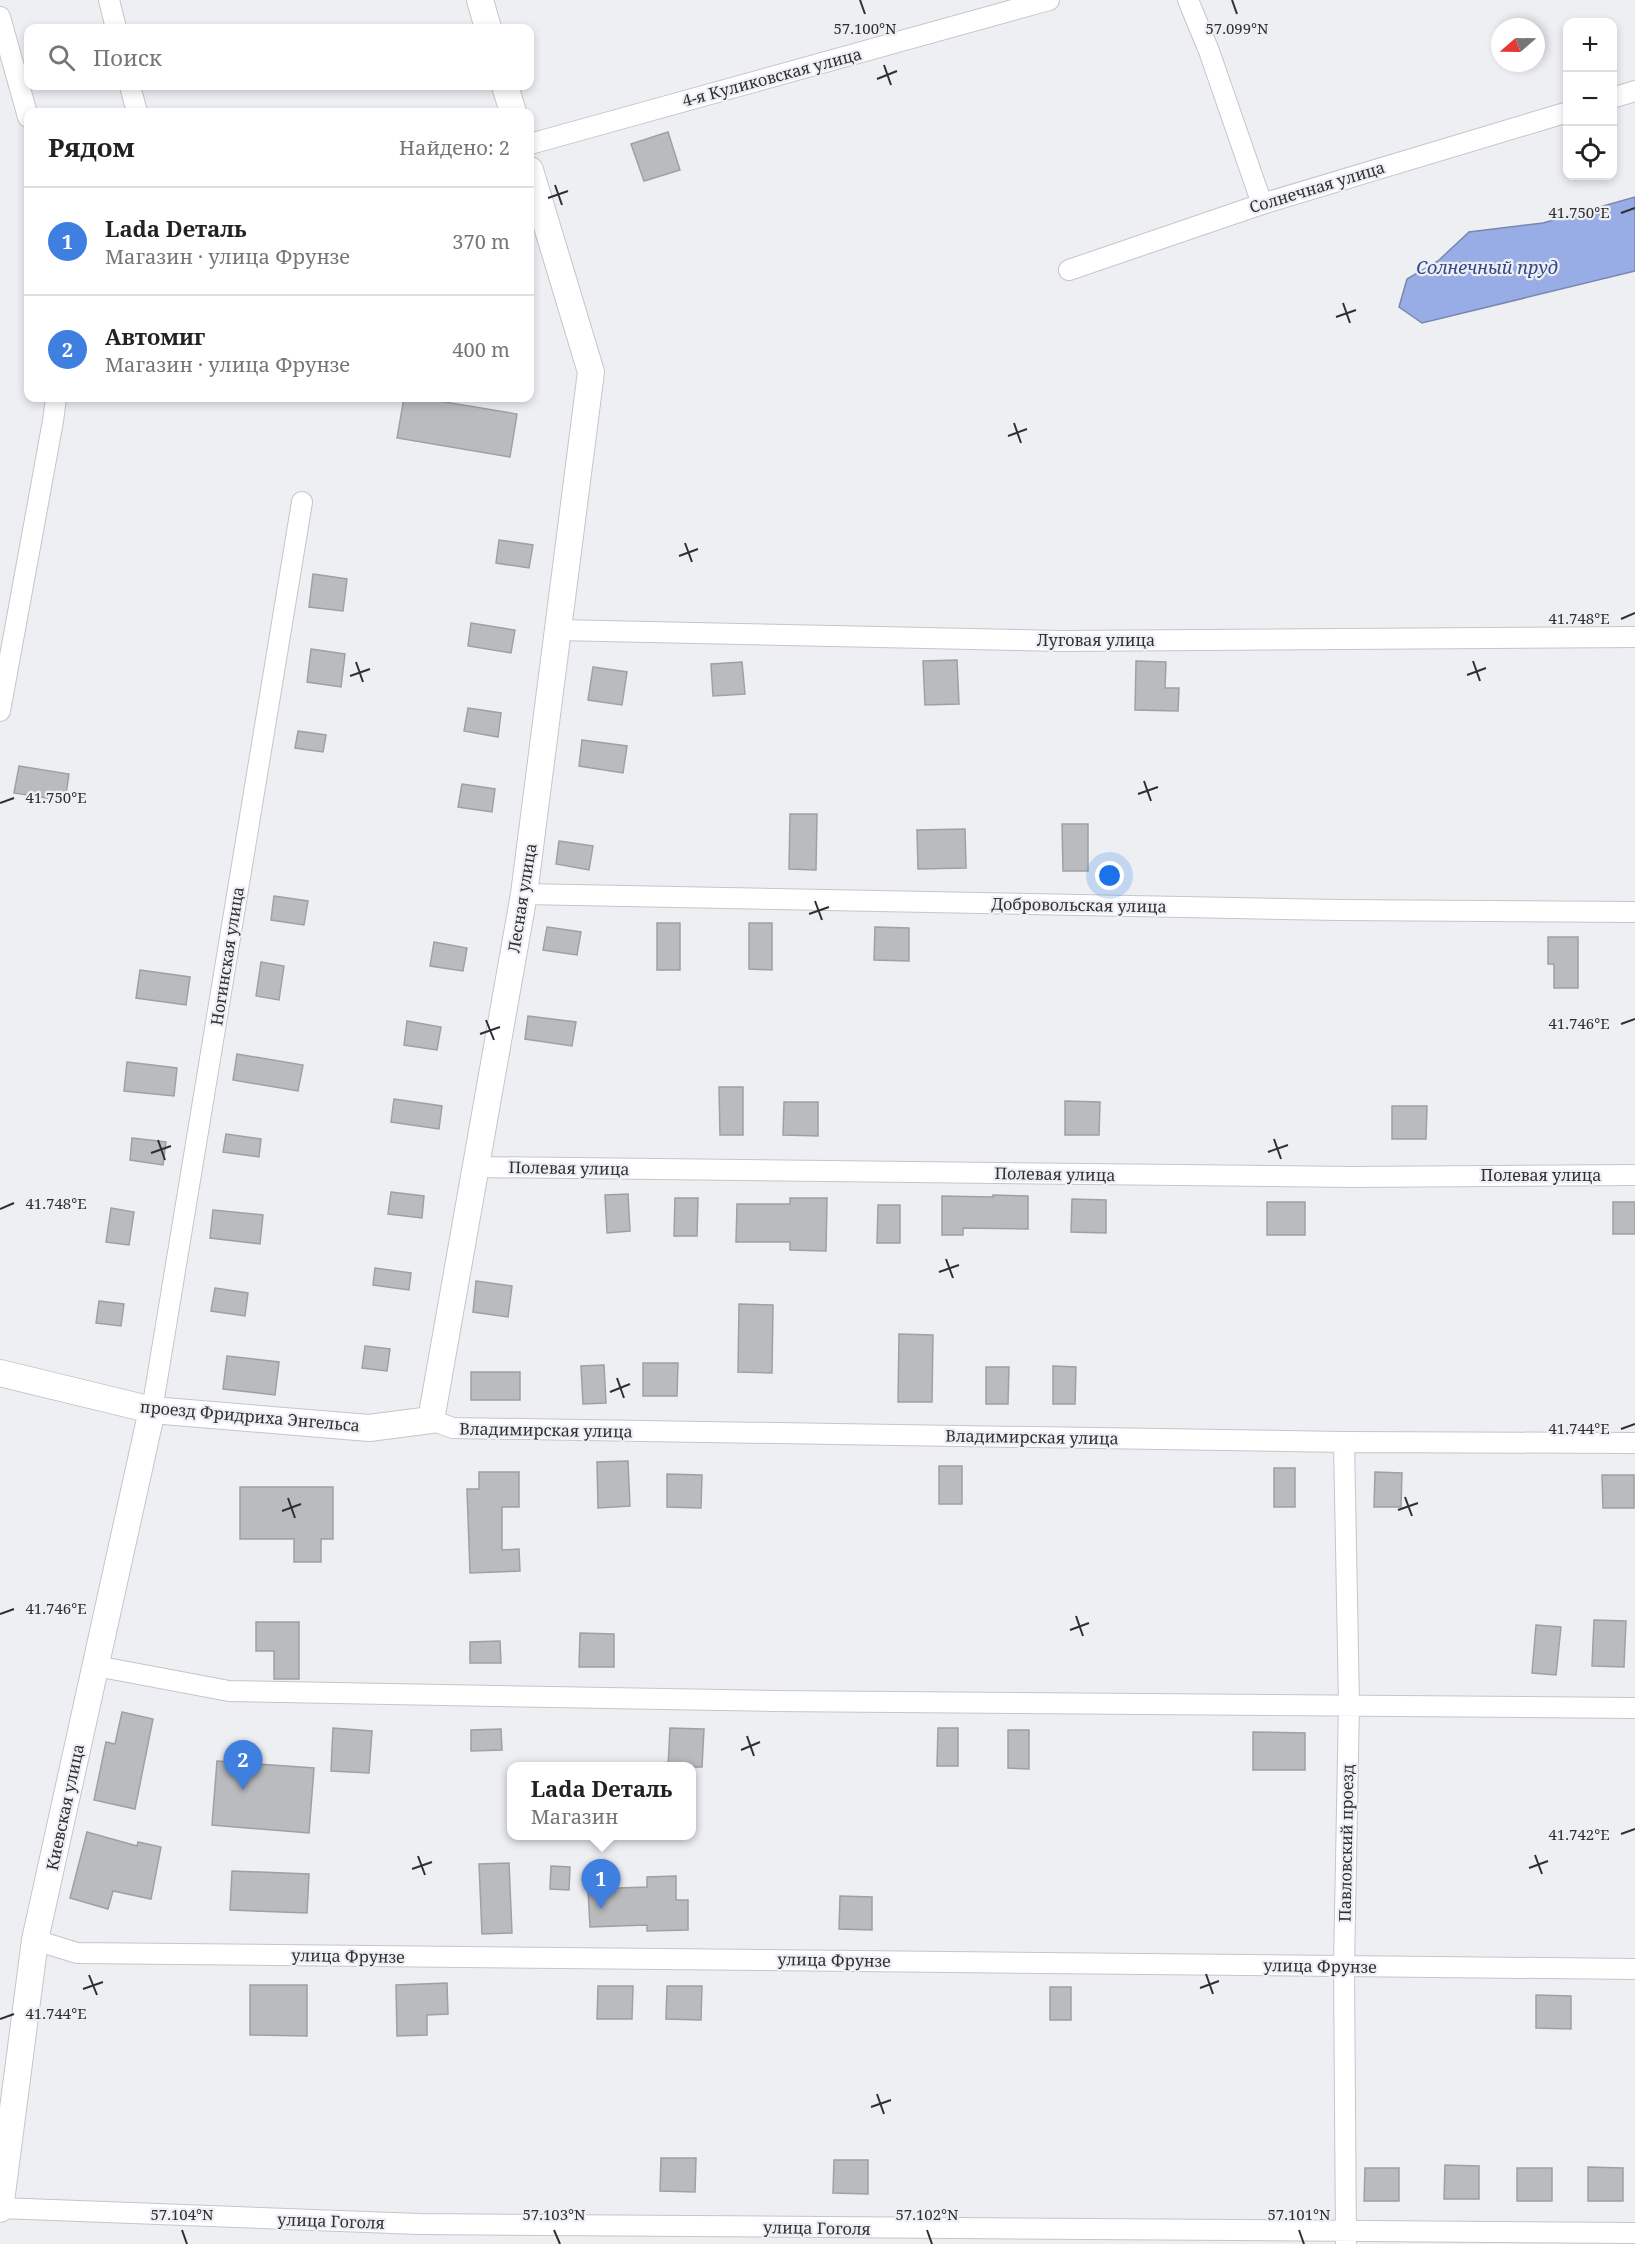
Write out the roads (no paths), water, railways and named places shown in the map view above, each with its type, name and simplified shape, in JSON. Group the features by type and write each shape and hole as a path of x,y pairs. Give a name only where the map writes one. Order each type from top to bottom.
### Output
{"street":[{"path":"109,0 115,24"},
{"path":"480,0 487,24"},
{"name":"4-я Куликовская улица","path":"534,143 1049,0"},
{"path":"1188,0 1209,51 1262,204"},
{"path":"0,17 25,108"},
{"path":"131,90 136,108"},
{"path":"506,90 512,108"},
{"path":"1617,96 1635,91"},
{"name":"Солнечная улица","path":"1069,270 1262,204 1563,114"},
{"name":"Лесная улица","path":"431,1420 524,894 591,372 534,183"},
{"path":"0,711 55,402"},
{"name":"Ногинская улица","path":"153,1410 302,502"},
{"name":"Луговая улица","path":"558,630 1063,641 1635,637"},
{"name":"Добровольская улица","path":"524,894 1338,910 1635,912"},
{"name":"Полевая улица","path":"476,1167 1352,1177 1635,1175"},
{"name":"проезд Фридриха Энгельса","path":"0,1373 153,1410 369,1428 431,1420"},
{"name":"Киевская улица","path":"0,2208 35,1940 153,1410"},
{"name":"Владимирская улица","path":"431,1420 453,1428 1344,1442 1635,1443"},
{"name":"Павловский проезд","path":"1344,1442 1349,1704 1344,1966 1347,2238"},
{"path":"96,1666 229,1691 772,1701 1635,1708"},
{"name":"улица Фрунзе","path":"35,1940 77,1953 1635,1969"},
{"name":"улица Гоголя","path":"0,2208 418,2224 1347,2238 1635,2233"}],"water":[{"name":"Солнечный пруд","path":"1635,197 1635,271 1422,323 1399,307 1407,279 1438,261 1469,232 1543,223"}],"place":[{"name":"Автомиг","path":"243,1790"},
{"name":"Lada Dеталь","path":"601,1909"}]}
